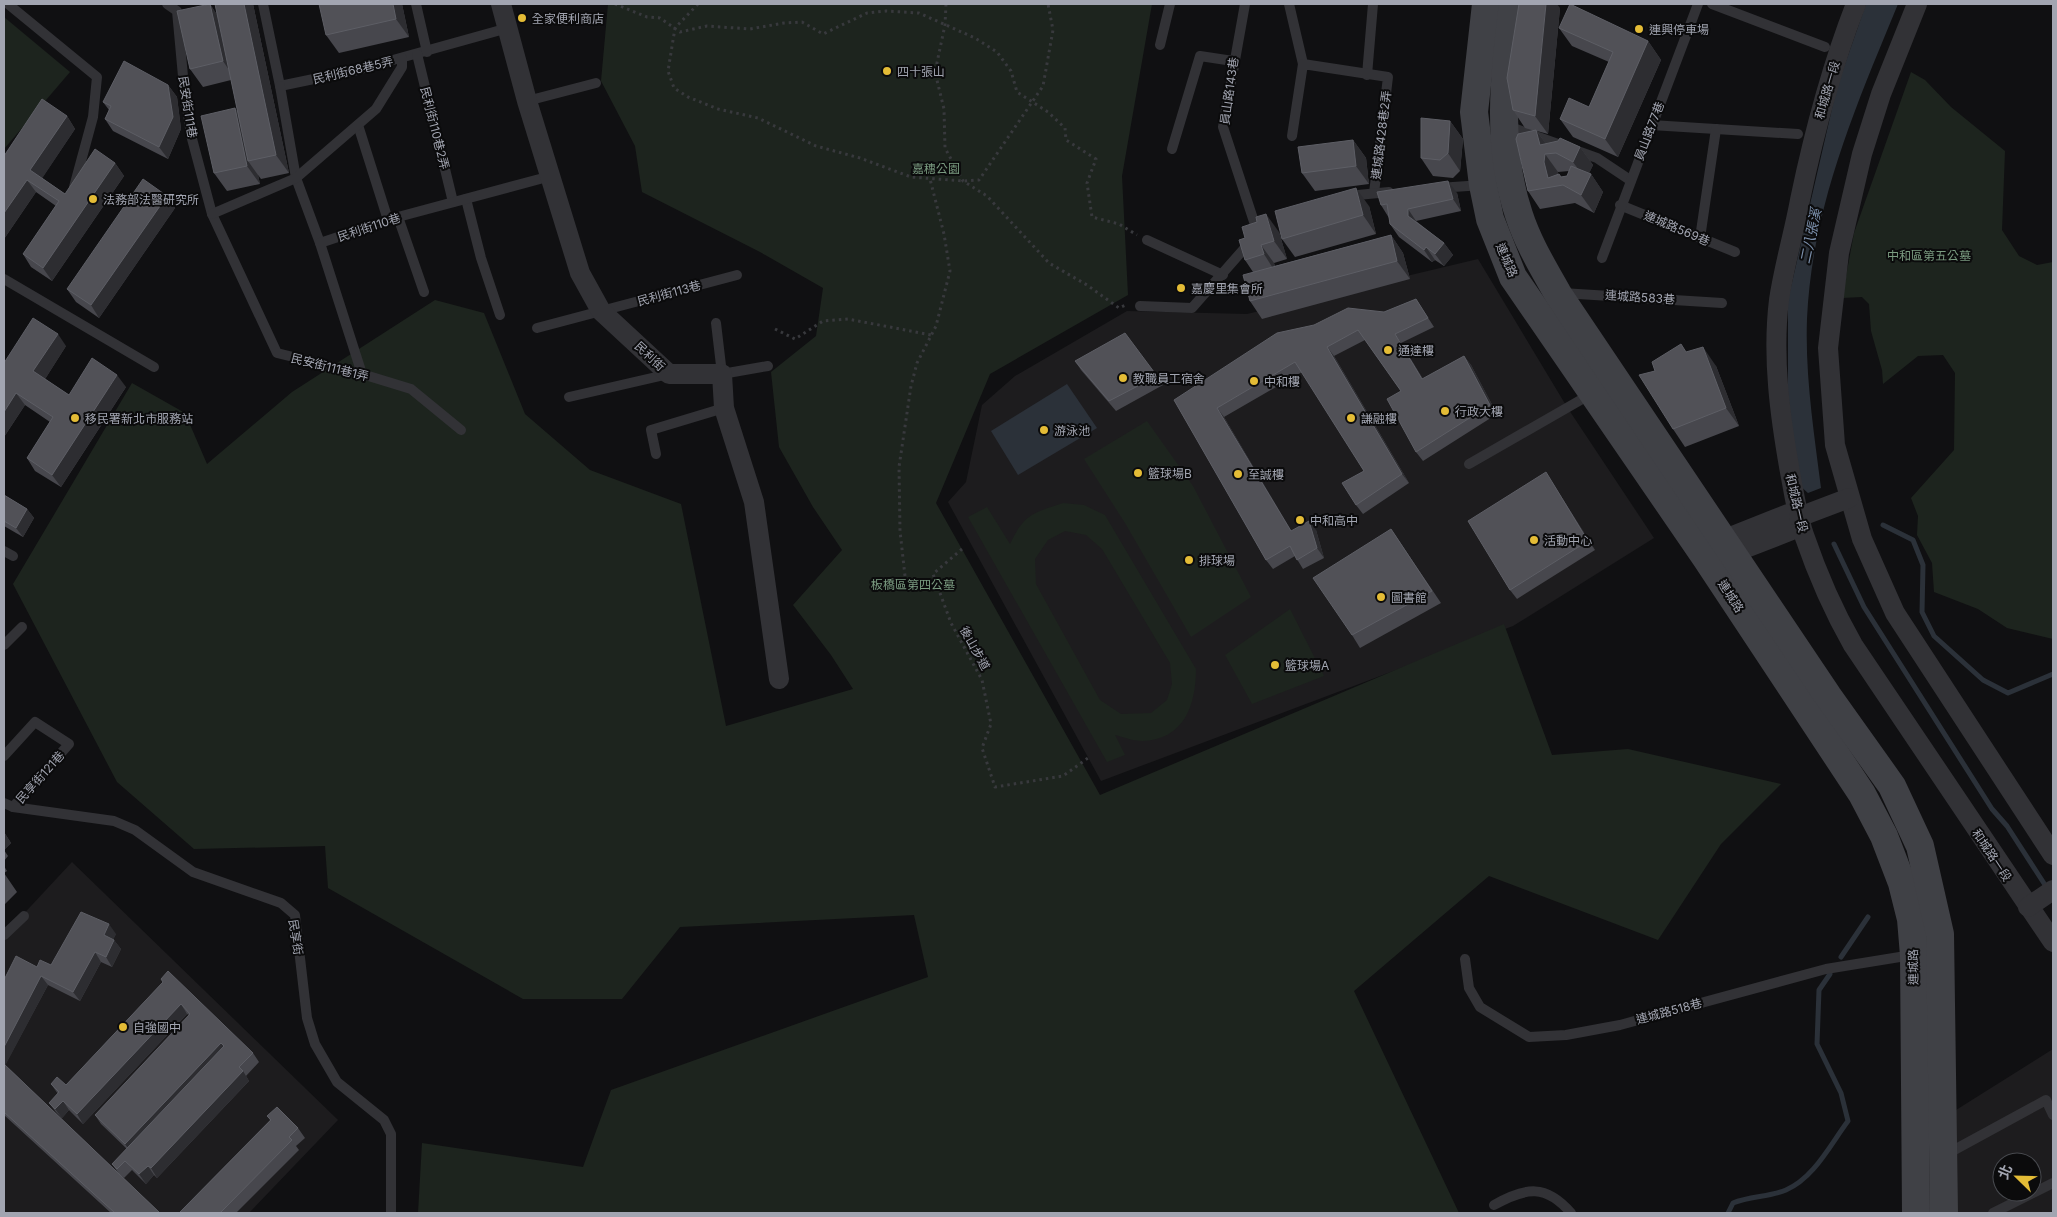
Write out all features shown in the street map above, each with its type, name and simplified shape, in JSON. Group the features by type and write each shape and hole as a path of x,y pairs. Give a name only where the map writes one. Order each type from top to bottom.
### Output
{"main road":[{"name":"連城路","path":"1486,4 1474,112 1483,185 1490,218 1513,277 1604,386 1828,696 1892,786 1920,846 1940,934 1944,1213"},
{"name":"連城路","path":"1513,4 1504,94 1504,125 1507,159 1519,215 1542,266 1604,386"},
{"name":"連城路","path":"1721,550 1862,794 1884,836 1902,883 1911,919 1914,955 1916,1213"}],"street":[{"name":"民利街","path":"501,4 527,101 580,273 602,311 669,374 722,374"},
{"name":"和城路一段","path":"1856,4 1837,52 1813,137 1779,301 1777,355 1780,421 1799,517 1813,562 1836,615 1853,645 2053,942"},
{"path":"1917,4 1878,103 1862,154 1839,252 1828,348 1835,445 1862,539 1895,613 2053,855"},
{"path":"722,374 724,408 754,502 779,679"},
{"path":"1721,550 1792,530 1799,517 1849,498"},
{"path":"2028,907 2053,890"}],"lane":[{"path":"8,4 97,77 93,117 74,187"},
{"name":"民安街111巷","path":"167,4 177,11 184,87 191,135 212,214"},
{"path":"263,4 296,178 320,243 362,374"},
{"name":"民利街110巷2弄","path":"416,4 422,53 453,202"},
{"path":"1160,45 1170,4"},
{"name":"員山路143巷","path":"1245,4 1233,61 1223,127 1258,234"},
{"path":"1289,4 1303,64 1292,136"},
{"path":"1303,64 1367,75 1373,4"},
{"name":"員山路77巷","path":"1602,258 1620,205 1698,4"},
{"path":"1712,4 1825,47"},
{"name":"民利街68巷5弄","path":"280,86 422,53 508,28"},
{"path":"1172,149 1200,56 1233,61"},
{"path":"212,214 296,178 376,110 402,68 402,58"},
{"name":"連城路428巷2弄","path":"1367,75 1388,77 1374,193"},
{"path":"527,101 596,83"},
{"path":"358,125 393,218 424,292"},
{"path":"1504,125 1597,158 1630,180"},
{"path":"1651,125 1798,134"},
{"path":"1700,238 1716,129"},
{"name":"民利街110巷","path":"320,243 393,218 551,176"},
{"path":"1430,189 1483,185"},
{"path":"1333,200 1374,193 1402,191"},
{"path":"466,199 480,258 500,315"},
{"name":"連城路569巷","path":"1620,205 1734,252"},
{"name":"民安街111巷1弄","path":"212,214 277,353 362,374 411,389 460,430"},
{"path":"1140,306 1192,308 1269,223"},
{"path":"1146,240 1223,275"},
{"name":"民利街113巷","path":"537,328 737,275"},
{"path":"4,279 154,367"},
{"name":"連城路583巷","path":"1558,294 1568,292 1722,303"},
{"path":"716,323 722,374 768,366"},
{"path":"570,397 669,374"},
{"path":"1469,464 1604,386"},
{"path":"656,454 651,430 724,408"},
{"path":"4,645 22,627"},
{"name":"民享街121巷","path":"4,756 35,722 69,744 8,805"},
{"name":"民享街","path":"8,805 114,821 135,830 193,872 281,904 294,915 307,1018 315,1044 337,1082 384,1120 391,1134 391,1213"},
{"path":"4,935 24,916"},
{"name":"連城路518巷","path":"1465,958 1469,988 1480,1007 1529,1037 1566,1035 1620,1025 1826,969 1914,955"},
{"path":"1944,1156 2046,1100 2053,1114"},
{"path":"1993,1213 2053,1183"},
{"path":"1494,1204 1516,1192 1542,1192 1559,1199 1571,1213"}],"path":[{"path":"615,4 646,17 660,18 680,32 707,26 750,29 802,22 823,34 867,13 886,11 919,13 975,38 997,52 1011,71 1017,92 1033,102 1064,128 1066,140 1096,159 1087,183 1092,217 1119,224 1146,240"},
{"path":"698,4 675,28 668,71 674,88 688,97 718,109 758,118 816,146 860,158 912,177 963,181 979,180 1043,86 1053,30 1048,4"},
{"path":"946,4 945,25 936,72 944,109 945,148 963,181 987,196 1049,263 1087,285 1118,308 1128,304 1140,306"},
{"path":"905,576 900,531 899,467 911,386 917,363 936,326 950,271 944,234 930,179"},
{"path":"775,329 795,339 823,321 848,319 931,335"},
{"name":"後山步道","path":"962,549 933,574 951,623 982,680 991,724 982,748 995,788 1063,776 1088,758"}],"shaded area":[{"name":"中和高中","path":"1478,259 1567,407 1654,538 1513,626 1101,781 948,502 966,482 982,405 1015,376 1127,311 1247,314"},
{"name":"自強國中","path":"72,862 338,1120 249,1213 4,1213 4,935"},
{"path":"2053,1049 2053,1213 1956,1213 1956,1110"}],"green space":[{"path":"608,4 1152,4 1122,176 1128,295 990,374 936,503 1100,795 1504,624 1552,755 1628,749 1781,784 1721,844 1658,940 1489,876 1354,991 1459,1213 418,1213 422,1143 583,1167 611,1090 928,977 914,915 680,927 622,999 523,999 328,888 325,846 194,849 117,782 13,584 132,383 185,413 207,464 292,392 435,300 484,313 525,414 590,470 681,504 726,726 853,689 831,655 793,605 842,550 813,507 779,447 771,372 816,336 823,288 760,252 642,192 635,146 601,81"},
{"path":"4,17 70,72 4,149"},
{"name":"中和區第五公墓","path":"1911,72 1925,80 1951,107 2005,151 2002,230 2019,256 2037,265 2053,262 2053,639 2007,628 1978,609 1934,592 1932,563 1917,535 1918,516 1911,498 1954,450 1955,373 1943,355 1918,356 1883,384 1882,370 1871,331 1869,304 1862,297 1842,298 1854,233"},
{"name":"排球場","path":"1147,421 1193,486 1251,597 1191,637 1125,523 1084,459"},
{"path":"1063,503 1084,505 1105,515 1196,669 1190,707 1178,727 1156,739 1142,741 1115,735 1125,755 1107,762 968,517 987,507 1010,544 1020,526 1030,516","holes":["1065,531 1086,535 1102,549 1170,663 1172,684 1167,700 1151,713 1121,714 1100,700 1036,584 1035,559 1048,540"]},
{"name":"籃球場A","path":"1290,609 1324,676 1252,704 1225,655"}],"water":[{"name":"二八張溪","path":"1866,4 1898,4 1852,119 1827,197 1817,236 1807,319 1807,362 1821,488 1808,493 1798,484 1788,392 1788,300 1837,87"},
{"name":"游泳池","path":"1067,384 1097,428 1018,475 991,431"}],"building":[{"path":"210,4 223,61 190,69 177,11"},
{"path":"215,4 244,4 276,155 248,161"},
{"path":"319,4 393,4 396,19 326,35"},
{"path":"1519,4 1546,4 1535,116 1513,110 1507,78"},
{"path":"1570,4 1648,41 1605,139 1560,119 1569,98 1589,107 1613,52 1559,28"},
{"path":"124,61 168,85 173,117 159,147 105,119 111,106 103,102"},
{"path":"42,99 67,116 30,170 65,194 95,149 115,163 43,268 23,254 59,201 27,180 4,213 4,156"},
{"path":"235,108 247,166 214,173 201,116"},
{"path":"1421,118 1450,121 1448,153 1440,160 1421,158"},
{"path":"1536,130 1540,145 1558,141 1560,138 1580,147 1573,162 1556,153 1545,154 1544,162 1548,178 1559,174 1561,177 1567,176 1571,166 1591,174 1581,195 1563,185 1528,191 1516,139 1518,134"},
{"path":"1353,140 1356,166 1302,173 1298,147"},
{"path":"143,179 167,196 91,305 67,289"},
{"path":"1448,181 1453,199 1408,209 1408,216 1444,243 1435,254 1426,247 1424,250 1390,224 1387,204 1381,205 1377,192"},
{"path":"1356,188 1363,215 1282,239 1275,211"},
{"path":"1266,214 1274,241 1261,245 1264,254 1245,260 1239,240 1245,238 1242,227 1257,222 1256,217"},
{"path":"1391,235 1397,261 1250,301 1243,275"},
{"path":"1416,299 1428,318 1395,334 1422,379 1464,356 1490,405 1416,452 1387,399 1401,391 1358,330 1327,347 1402,474 1356,505 1342,483 1364,471 1295,362 1217,408 1291,531 1309,521 1317,548 1297,560 1290,546 1266,560 1174,400 1277,333 1314,325 1348,308 1384,312"},
{"path":"33,318 58,334 33,371 69,395 92,358 117,375 52,475 27,458 53,417 16,393 4,412 4,363"},
{"name":"教職員工宿舍","path":"1125,333 1157,376 1109,401 1075,361"},
{"path":"1681,344 1686,352 1703,347 1726,408 1673,429 1639,375 1655,371 1652,362"},
{"name":"活動中心","path":"1546,472 1588,541 1510,590 1468,521"},
{"path":"4,495 27,509 16,528 4,521"},
{"name":"圖書館","path":"1391,529 1432,591 1352,635 1313,578"},
{"path":"81,912 109,924 104,935 114,940 106,957 95,952 73,992 41,976 4,1047 4,980 16,956 37,967 40,960 51,965"},
{"path":"168,971 253,1053 239,1067 243,1071 151,1168 148,1166 139,1174 125,1161 117,1169 112,1164 224,1046 221,1043 125,1144 95,1115 190,1014 181,1004 77,1114 63,1101 55,1109 49,1103 59,1092 51,1084 57,1077 66,1085 163,982 161,979"},
{"path":"4,1064 160,1213 115,1213 4,1112"},
{"path":"277,1107 298,1128 289,1137 292,1140 220,1213 179,1213 271,1120 267,1116"}],"waterway":[{"path":"1883,525 1913,540 1923,565 1922,612 1934,636 1983,680 2008,693 2053,674"},
{"path":"1834,544 1864,607 1992,809 2007,826 2047,888"},
{"path":"1841,957 1868,917"},
{"path":"1728,1213 1733,1203 1780,1192 1796,1185 1821,1160 1848,1121 1841,1093 1817,1044 1819,990 1830,974"}],"place":[{"name":"全家便利商店","path":"522,18"},
{"name":"連興停車場","path":"1639,29"},
{"name":"四十張山","path":"887,71"},
{"name":"法務部法醫研究所","path":"93,199"},
{"name":"嘉慶里集會所","path":"1181,288"},
{"name":"通達樓","path":"1388,350"},
{"name":"教職員工宿舍","path":"1123,378"},
{"name":"中和樓","path":"1254,381"},
{"name":"行政大樓","path":"1445,411"},
{"name":"移民署新北市服務站","path":"75,418"},
{"name":"謙融樓","path":"1351,418"},
{"name":"游泳池","path":"1044,430"},
{"name":"籃球場B","path":"1138,473"},
{"name":"至誠樓","path":"1238,474"},
{"name":"中和高中","path":"1300,520"},
{"name":"活動中心","path":"1534,540"},
{"name":"排球場","path":"1189,560"},
{"name":"圖書館","path":"1381,597"},
{"name":"籃球場A","path":"1275,665"},
{"name":"自強國中","path":"123,1027"}],"park label":[{"name":"嘉穗公園","path":"936,168"},
{"name":"板橋區第四公墓","path":"913,584"}]}
